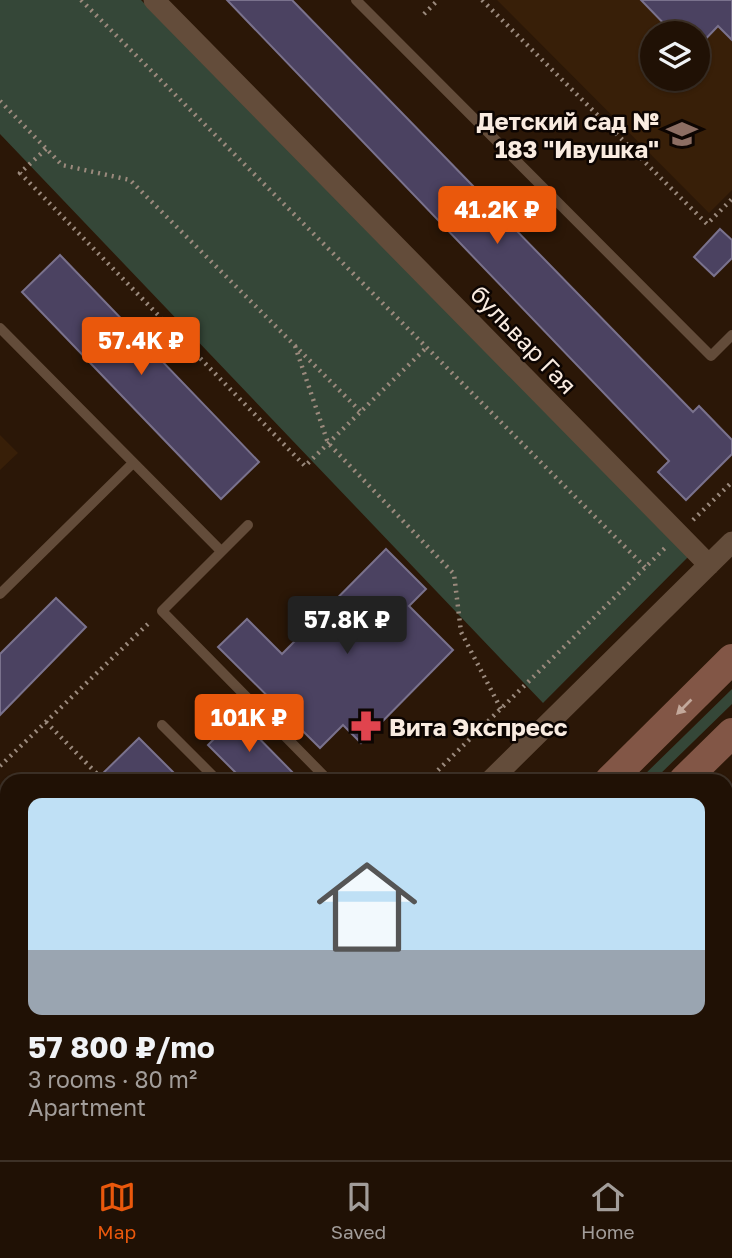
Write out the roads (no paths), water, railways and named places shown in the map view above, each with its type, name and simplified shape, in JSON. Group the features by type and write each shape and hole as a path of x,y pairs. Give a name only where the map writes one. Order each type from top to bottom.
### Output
{"main road":[{"path":"616,774 732,659"},
{"path":"690,774 732,733"}],"street":[{"name":"бульвар Гая","path":"154,0 709,565"},
{"path":"497,774 732,542"}],"lane":[{"path":"356,0 711,355 732,335"},
{"path":"0,328 221,551"},
{"path":"0,594 133,463"},
{"path":"248,525 162,611 322,774"},
{"path":"162,725 211,774"}],"place":[{"name":"Детский сад № 183 \"Ивушка\"","path":"682,134"},
{"name":"Вита Экспресс","path":"366,726"}]}
